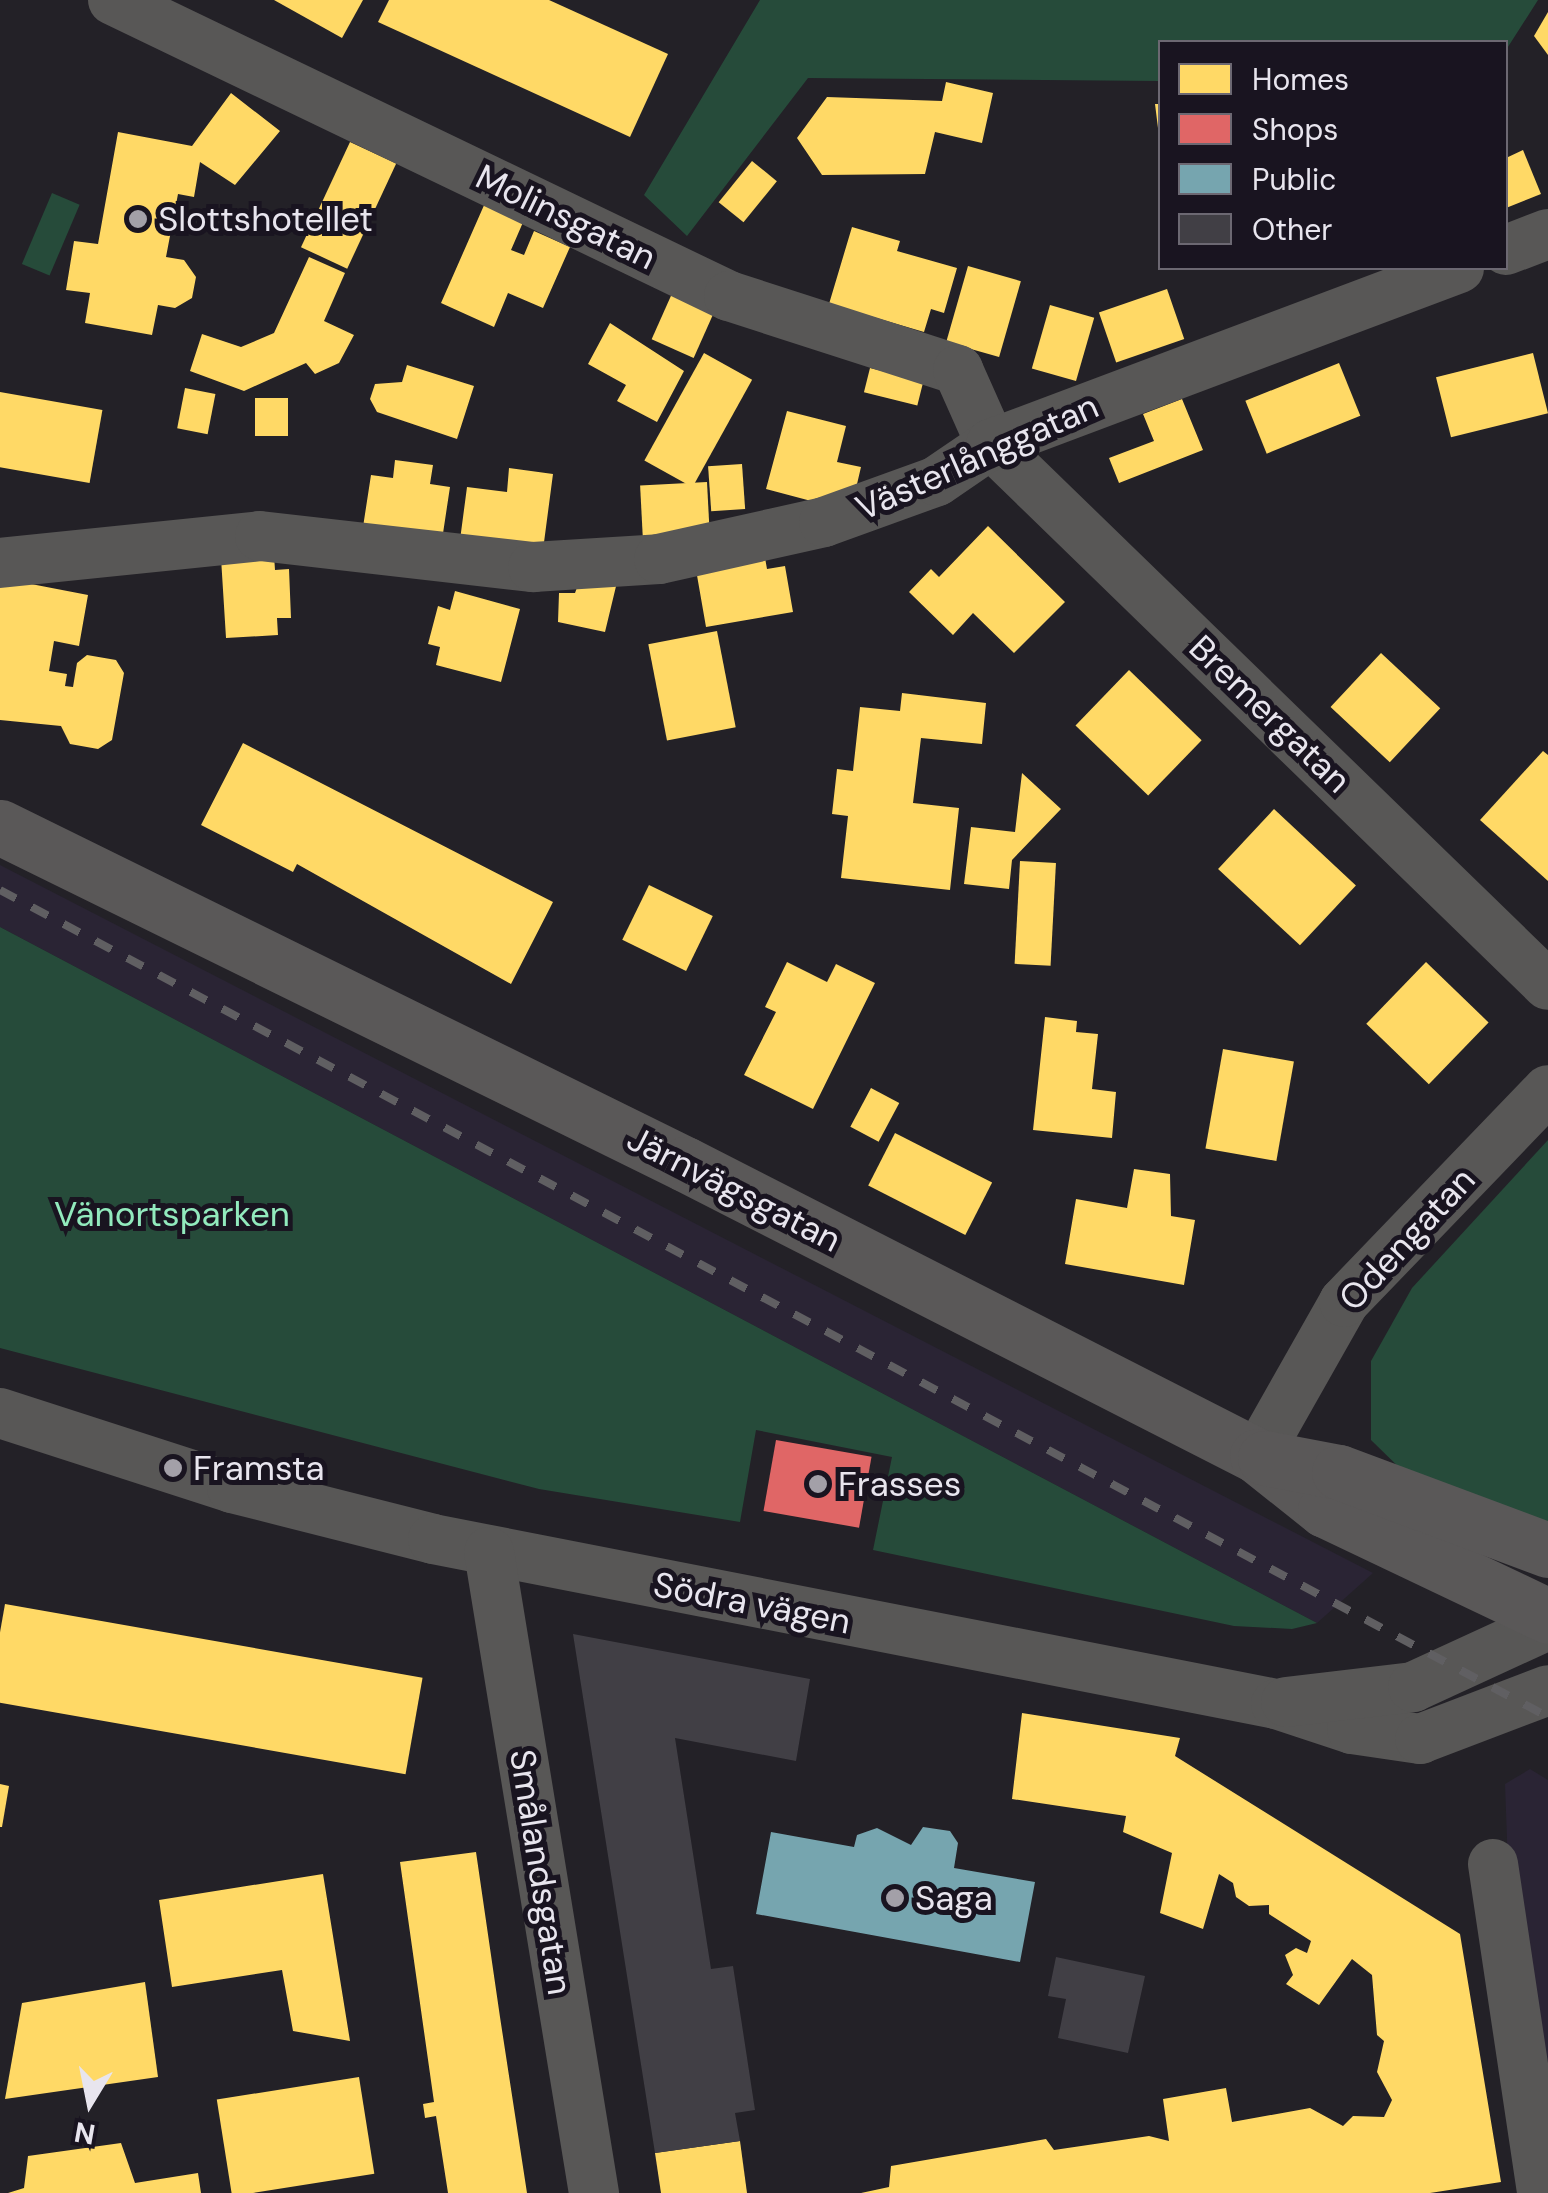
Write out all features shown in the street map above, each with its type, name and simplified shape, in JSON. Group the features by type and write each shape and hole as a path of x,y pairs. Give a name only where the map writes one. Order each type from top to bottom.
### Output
{"main road":[{"name":"Järnvägsgatan","path":"0,791 209,926"},
{"name":"Järnvägsgatan","path":"0,827 209,926 1258,1456 1326,1510 1548,1616"},
{"name":"Järnvägsgatan","path":"1258,1456 1340,1472 1548,1550"}],"street":[{"name":"Molinsgatan","path":"113,0 730,296 958,370 991,444"},
{"path":"1508,249 1548,234"},
{"name":"Västerlånggatan","path":"0,563 260,536 533,567 659,559 824,522 937,481 991,444 1454,270"},
{"name":"Bremergatan","path":"991,444 1548,984"},
{"name":"Odengatan","path":"1258,1456 1344,1302 1548,1090"},
{"name":"Södra vägen","path":"0,1413 232,1488 489,1552 1276,1704 1352,1729 1420,1739 1548,1690"},
{"name":"Södra vägen","path":"0,1449 232,1488"},
{"name":"Smålandsgatan","path":"489,1552 594,2193"},
{"name":"Södra vägen","path":"1276,1704 1413,1687 1548,1624"},
{"path":"1493,1864 1542,2193"}],"shaded area":[{"path":"0,865 1373,1573 1317,1623 0,927"},
{"path":"1530,1769 1548,1780 1548,2086 1508,1866 1505,1784"}],"green space":[{"path":"760,0 1538,0 1508,47 1508,40 1158,40 1158,81 808,78 687,236 644,195"},
{"path":"52,193 80,205 50,276 22,264"},
{"name":"Vänortsparken","path":"0,927 1317,1623 1292,1629 1234,1626 873,1550 892,1457 756,1430 740,1522 539,1489 0,1348"},
{"path":"1548,1140 1548,1535 1413,1481 1371,1440 1371,1361 1412,1288"}],"building: Homes":[{"path":"274,0 363,0 342,38"},
{"path":"389,0 549,0 668,54 630,137 378,22"},
{"path":"1548,12 1548,55 1534,36"},
{"path":"946,82 993,93 982,143 935,132 925,174 822,175 797,138 827,97 942,101"},
{"name":"Slottshotellet","path":"231,93 280,131 235,185 200,162 194,197 178,194 166,257 184,260 196,277 192,298 175,308 158,305 152,335 85,323 90,293 66,290 74,241 98,244 118,132 192,146"},
{"path":"350,142 396,164 347,269 301,247"},
{"path":"1523,150 1541,194 1508,207 1508,157"},
{"path":"752,161 777,181 744,222 719,202"},
{"path":"485,203 524,220 511,250 524,255 534,231 570,247 543,308 508,293 494,327 441,303"},
{"path":"852,227 900,241 897,251 957,268 944,313 931,309 924,332 829,304"},
{"path":"309,257 345,273 324,321 354,335 339,363 315,374 306,363 244,391 190,371 202,334 241,347 274,333"},
{"path":"968,266 1021,281 999,357 946,342"},
{"path":"674,289 716,308 694,358 652,339"},
{"path":"1167,289 1184,339 1116,363 1099,312"},
{"path":"1050,305 1094,318 1076,381 1032,368"},
{"path":"610,323 684,371 657,422 617,401 626,385 588,364"},
{"path":"704,353 752,380 692,487 644,461"},
{"path":"1533,353 1548,413 1451,437 1436,377"},
{"path":"1339,363 1360,416 1267,454 1245,401"},
{"path":"407,365 474,386 457,439 377,412 370,399 375,384 402,382"},
{"path":"870,368 923,381 917,406 864,392"},
{"path":"185,388 215,394 208,434 177,428"},
{"path":"0,392 102,410 90,483 0,467"},
{"path":"255,398 288,398 288,436 255,436"},
{"path":"1182,399 1203,450 1119,483 1109,458 1154,441 1143,414"},
{"path":"787,411 846,426 837,462 861,467 854,497 830,506 766,489"},
{"path":"395,460 433,465 430,484 450,487 442,540 363,527 371,475 393,478"},
{"path":"742,464 745,509 711,511 708,466"},
{"path":"509,468 553,474 543,550 460,540 467,487 507,492"},
{"path":"707,482 710,533 643,536 640,486"},
{"path":"988,526 1065,602 1014,653 973,613 953,635 909,592 931,569 939,577"},
{"path":"764,552 767,569 785,566 793,612 706,627 695,564"},
{"path":"274,555 275,570 289,569 291,618 277,618 278,635 226,638 221,558"},
{"path":"0,578 88,595 79,646 54,641 49,671 67,674 65,686 73,687 77,663 87,655 116,660 124,673 112,740 98,749 70,744 61,726 0,720"},
{"path":"618,578 605,632 558,622 559,593 575,593 579,582"},
{"path":"455,591 520,609 501,682 436,665 440,647 428,644 438,606 450,610"},
{"path":"717,631 736,727 667,741 648,644"},
{"path":"1381,653 1440,708 1390,762 1331,707"},
{"path":"1129,670 1202,740 1148,796 1076,725"},
{"path":"902,693 986,703 982,744 921,738 913,803 959,808 950,890 841,878 848,816 832,814 837,769 853,771 860,707 900,711"},
{"path":"243,743 553,902 511,984 297,864 293,872 201,825"},
{"path":"1543,751 1548,755 1548,881 1480,820"},
{"path":"1022,773 1061,809 1012,860 1009,889 964,884 971,827 1015,832"},
{"path":"1274,809 1356,885 1300,945 1218,869"},
{"path":"1020,861 1056,863 1051,966 1015,964"},
{"path":"649,885 713,916 686,971 622,940"},
{"path":"787,962 827,982 836,964 875,983 813,1109 744,1075 776,1012 765,1007"},
{"path":"1426,962 1489,1022 1429,1084 1366,1024"},
{"path":"1045,1017 1077,1021 1076,1032 1098,1034 1092,1089 1116,1092 1112,1138 1033,1130"},
{"path":"1223,1049 1294,1062 1276,1161 1205,1148"},
{"path":"871,1088 899,1103 879,1142 850,1127"},
{"path":"895,1133 992,1182 965,1235 868,1186"},
{"path":"1134,1169 1170,1174 1171,1216 1195,1220 1184,1285 1065,1264 1076,1199 1127,1208"},
{"path":"5,1604 423,1678 406,1774 0,1703 0,1632"},
{"path":"1022,1713 1180,1738 1175,1756 1460,1934 1501,2182 1430,2193 861,2193 889,2187 891,2166 1046,2139 1054,2150 1149,2136 1169,2141 1163,2099 1226,2088 1232,2122 1310,2108 1343,2126 1353,2116 1384,2117 1392,2100 1377,2072 1384,2041 1377,2035 1372,1975 1352,1959 1319,2005 1286,1984 1293,1975 1285,1955 1296,1948 1307,1953 1311,1941 1269,1914 1269,1905 1249,1906 1236,1897 1233,1883 1219,1874 1203,1929 1160,1913 1172,1853 1123,1832 1126,1816 1012,1799"},
{"path":"0,1784 9,1786 2,1827 0,1827"},
{"path":"476,1852 527,2193 448,2193 436,2116 425,2118 423,2104 434,2102 400,1862"},
{"path":"323,1874 350,2041 293,2031 282,1970 172,1987 159,1900"},
{"path":"145,1982 158,2077 5,2099 22,2003"},
{"path":"359,2077 374,2174 232,2193 217,2100"},
{"path":"740,2141 747,2193 661,2193 655,2153"},
{"path":"121,2143 135,2183 198,2173 201,2193 8,2193 24,2188 28,2156"}],"building: Shops":[{"name":"Frasses","path":"776,1440 872,1457 859,1528 763,1511"}],"building: Public":[{"name":"Saga","path":"923,1827 950,1831 958,1843 954,1868 1035,1882 1020,1962 756,1914 771,1832 854,1847 857,1835 877,1828 911,1845"}],"building: Other":[{"path":"573,1634 810,1679 796,1761 675,1738 711,1969 733,1966 755,2110 735,2113 740,2141 655,2153"},
{"path":"1056,1957 1145,1976 1128,2053 1058,2038 1066,1999 1048,1996"}],"railway":[{"path":"0,890 1548,1717"}],"place":[{"name":"Slottshotellet","path":"138,219"},
{"name":"Framsta","path":"173,1468"},
{"name":"Frasses","path":"818,1484"},
{"name":"Saga","path":"895,1898"}]}
